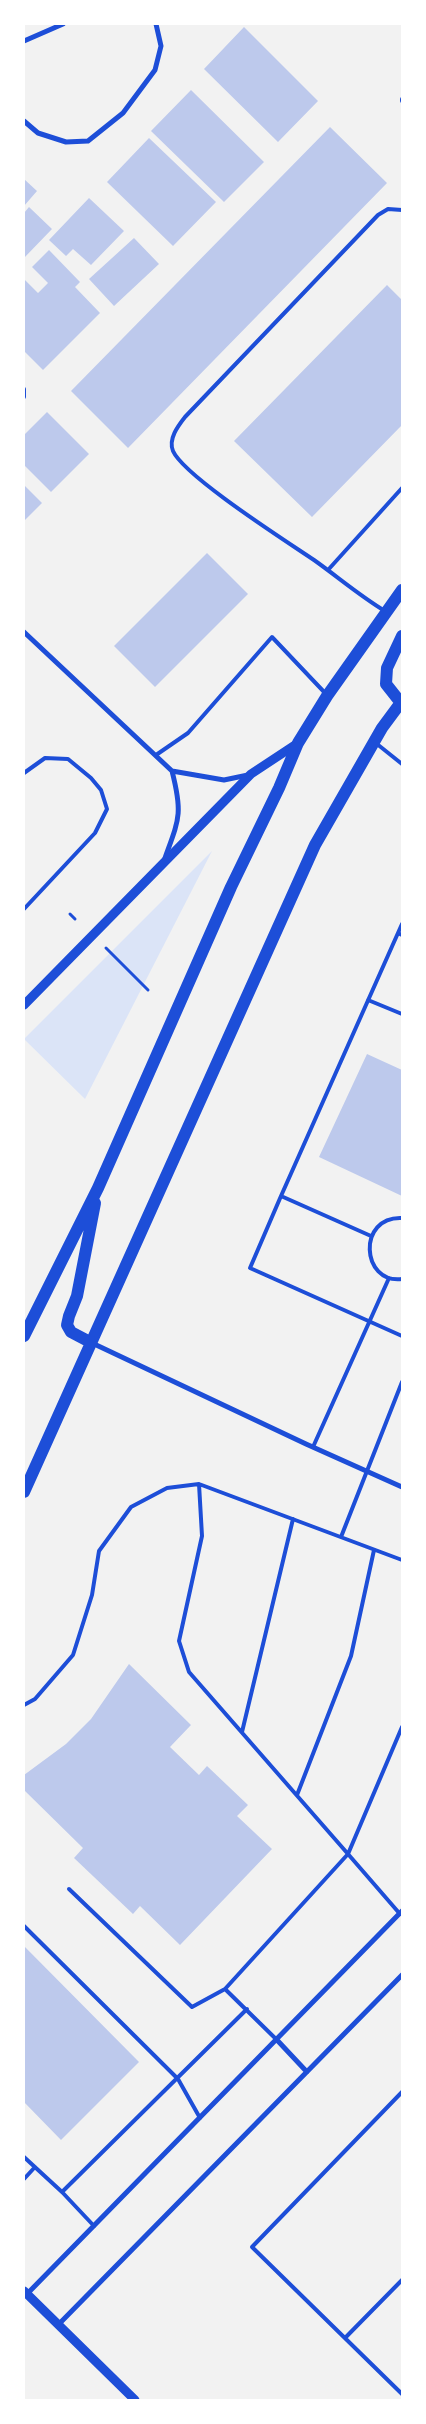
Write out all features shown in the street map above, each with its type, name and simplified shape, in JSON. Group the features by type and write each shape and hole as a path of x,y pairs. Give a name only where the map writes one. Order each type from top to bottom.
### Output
{"main road":[{"path":"24,1336 98,1188 231,887 280,788 298,743 327,696 402,590"},
{"path":"24,1492 314,845 375,742 402,703 386,684 387,668 402,636"},
{"path":"90,1342 71,1332 67,1325 77,1296 98,1188"}],"street":[{"path":"24,41 63,24"},
{"path":"24,121 38,133 66,142 88,141 123,113 155,70 162,46 156,24"},
{"path":"24,632 172,771 180,801 179,819 163,863"},
{"path":"24,1005 251,774 298,743"},
{"path":"172,771 224,780 251,774"},
{"path":"90,1342 313,1447 402,1486"},
{"path":"135,2400 25,2293 94,2226 401,1912"},
{"path":"58,2325 402,1975"},
{"path":"277,2040 308,2072"}],"lane":[{"path":"386,612 358,595 328,570 193,474 174,453 172,446 174,433 185,417 378,215 388,209 402,210"},
{"path":"24,389 24,397"},
{"path":"328,570 402,488"},
{"path":"156,755 188,733 272,637 327,696"},
{"path":"375,742 402,764"},
{"path":"24,773 45,758 68,759 101,790 107,809 95,833 24,909"},
{"path":"402,924 400,934 368,1000 250,1268 402,1336"},
{"path":"368,1000 402,1014"},
{"path":"282,1196 371,1236"},
{"path":"402,1218 395,1218 377,1228 371,1236 370,1257 380,1273 389,1278 402,1279"},
{"path":"313,1447 389,1278"},
{"path":"341,1537 402,1382"},
{"path":"199,1484 202,1536 179,1642 189,1672 401,1912"},
{"path":"24,1705 35,1699 73,1655 92,1596 99,1550 131,1507 167,1488 199,1484 402,1560"},
{"path":"242,1732 293,1519"},
{"path":"297,1795 351,1656 374,1550"},
{"path":"69,1889 192,2007 225,1989 348,1854 402,1727"},
{"path":"24,1926 178,2079 200,2118"},
{"path":"225,1989 277,2040"},
{"path":"62,2192 248,2010"},
{"path":"402,2092 252,2247 402,2394"},
{"path":"24,2157 62,2192 94,2226"},
{"path":"24,2179 35,2167"},
{"path":"345,2338 402,2280"}],"path":[{"path":"70,914 76,919"},
{"path":"106,948 148,990"}],"shaded area":[{"path":"212,851 85,1099 24,1039"}],"building":[{"path":"244,27 318,101 278,142 204,69"},
{"path":"191,90 264,162 224,202 151,131"},
{"path":"330,127 387,183 128,448 71,391"},
{"path":"149,138 216,202 173,246 107,182"},
{"path":"24,179 37,191 24,206"},
{"path":"89,198 124,231 91,265 73,249 66,256 49,240"},
{"path":"29,207 52,229 24,258 24,213"},
{"path":"134,238 159,264 114,306 89,279"},
{"path":"49,250 80,282 75,287 100,313 43,370 24,351 24,279 38,293 48,283 32,267"},
{"path":"387,285 402,300 402,425 312,517 234,441"},
{"path":"47,412 89,454 51,492 24,465 24,435"},
{"path":"24,485 42,503 24,521"},
{"path":"207,553 248,594 155,687 114,646"},
{"path":"367,1054 402,1070 402,1196 319,1157"},
{"path":"129,1664 191,1725 170,1747 199,1775 207,1766 248,1805 237,1816 272,1849 180,1945 140,1906 133,1914 74,1858 83,1848 24,1790 24,1775 66,1744 91,1719"},
{"path":"24,1946 139,2062 61,2140 24,2102"}]}
